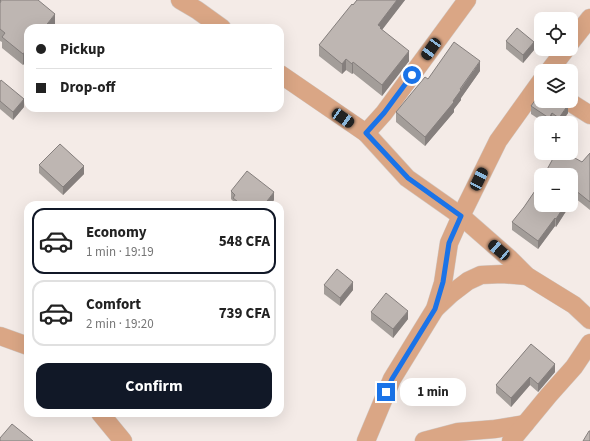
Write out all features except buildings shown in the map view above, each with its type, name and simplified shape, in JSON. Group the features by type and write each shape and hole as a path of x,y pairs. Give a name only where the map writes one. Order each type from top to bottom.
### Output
{"street":[{"path":"180,0 216,24"},
{"path":"366,133 384,113 467,0"},
{"path":"578,33 590,18"},
{"path":"284,77 366,133 408,178 461,216 527,276 574,305 590,320"},
{"path":"366,441 392,379 435,309 443,282 449,243 461,216 498,141 534,92"},
{"path":"578,107 590,115"},
{"path":"435,309 468,281 480,275 502,274 527,276"},
{"path":"0,336 24,345"},
{"path":"511,441 574,367 590,344"},
{"path":"103,417 123,441"},
{"path":"424,441 458,432 495,429 525,424"}],"route":[{"path":"386,392 392,379 435,309 443,282 449,243 461,216 408,178 366,133 384,113 412,75"}]}
